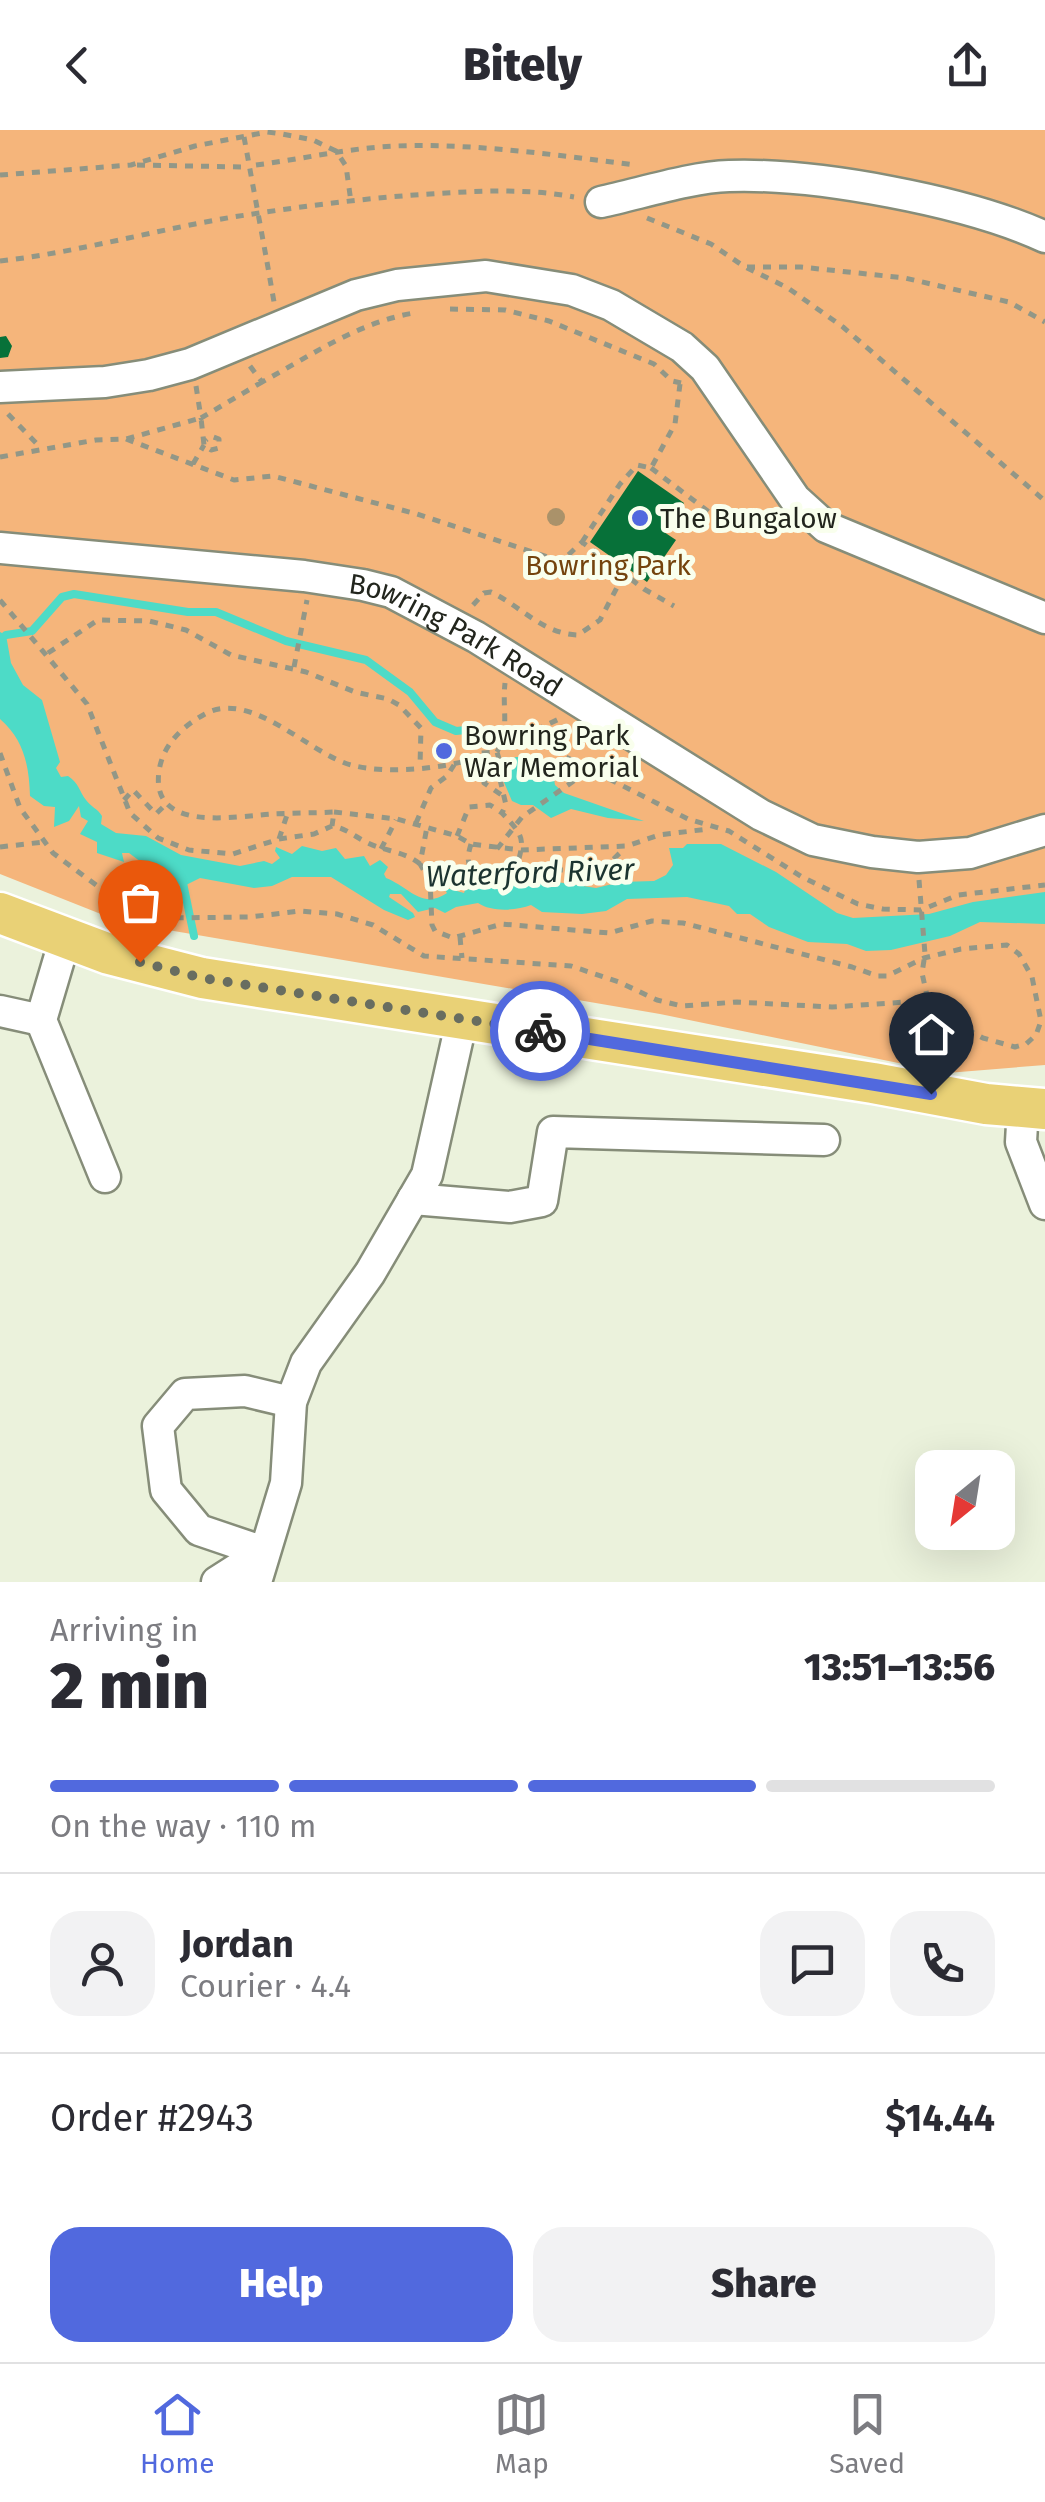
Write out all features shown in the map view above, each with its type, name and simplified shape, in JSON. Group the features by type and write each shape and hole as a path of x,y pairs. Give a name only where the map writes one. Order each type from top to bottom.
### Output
{"main road":[{"path":"0,914 109,954 202,978 986,1104 1038,1106"}],"street":[{"path":"601,202 727,176 822,182 946,204 1045,237"},
{"path":"0,387 104,382 190,364 356,295 397,285 486,276 572,290 611,305 682,347 692,376 795,499 826,526 1045,618"},
{"name":"Bowring Park Road","path":"0,548 363,584 391,592 512,659 761,815 814,840 918,857 970,853 1045,830"},
{"path":"65,939 41,1020 105,1176"},
{"path":"0,1011 41,1020"},
{"path":"256,1582 286,1483 291,1402 306,1363 370,1273 427,1175 462,1019"},
{"path":"1038,1106 1021,1142 1045,1204"},
{"path":"413,1199 510,1207 542,1201 553,1132 824,1140"},
{"path":"264,1552 199,1530 166,1490 158,1426 185,1394 245,1390 291,1402"},
{"path":"217,1582 264,1552"}],"path":[{"path":"131,164 162,153 267,132 298,135 336,151 346,166 351,202"},
{"path":"244,138 279,325"},
{"path":"256,164 396,146 492,147 649,166"},
{"path":"0,175 131,164 244,167"},
{"path":"745,267 801,267 906,278 1009,302 1045,322"},
{"path":"446,309 505,310 549,321 692,376 675,424 651,468"},
{"path":"126,439 201,418 358,331 391,317 418,312"},
{"path":"242,344 253,373 262,382"},
{"path":"190,364 205,442 193,465"},
{"path":"0,406 40,448"},
{"path":"0,457 107,438 126,439 234,480 273,476 416,514 554,559 564,559 582,542 637,465 651,468 709,512"},
{"path":"582,542 674,606"},
{"path":"458,627 479,597 491,592 520,607 552,632 578,635 600,620 624,574"},
{"path":"0,600 86,704 130,813 158,838 190,850 233,854 332,826 342,828 381,849 408,854 420,864 430,881 432,925 435,931 452,938 502,924 610,933 652,920 683,923 878,976 887,976 924,956 998,944 1013,948 1032,977 1041,1021 1036,1036 1015,1047 984,1038 930,1009 906,1002 832,1007 737,1002 682,1006 571,966 424,956 373,924 337,914 300,911 250,917 160,918 114,899 70,868 44,842 20,808 0,753"},
{"path":"44,650 98,620 149,621 186,630 231,655 293,668 399,705 421,728 420,766"},
{"path":"293,668 301,632"},
{"path":"502,796 484,783 490,766 499,759 497,752 507,733 502,704 506,668 512,659"},
{"path":"521,738 583,704"},
{"path":"497,752 481,753 479,758 454,764 396,771 352,766 331,758 253,712 233,708 210,711 178,732 158,772 160,793 166,804 195,817 334,812 416,823 471,844 497,849 627,846 660,835 711,828"},
{"path":"507,733 711,828 729,832 858,904 921,911 958,895 1045,885"},
{"path":"479,758 498,771 506,805 502,813"},
{"path":"416,823 432,788 454,764"},
{"path":"497,849 522,817 589,770"},
{"path":"124,800 133,790 156,814 166,804"},
{"path":"457,836 469,807 490,805 522,836 524,845 514,873"},
{"path":"332,826 334,812"},
{"path":"279,839 287,815"},
{"path":"381,849 397,819"},
{"path":"420,864 427,827"},
{"path":"0,847 44,842"},
{"path":"471,844 468,863 476,873 496,876 552,870 601,871 627,846"},
{"path":"921,911 922,973 930,1009 963,1074"},
{"path":"460,936 462,958"}],"green space":[{"name":"Bowring Park","path":"0,130 1045,130 1045,1065 947,1073 660,1014 121,922 0,874"}],"water":[{"path":"0,632 6,635 11,663 23,685 42,700 61,777 68,776 74,781 102,816 101,824 116,833 146,836 181,855 240,866 264,861 272,864 280,858 276,847 292,854 302,846 322,851 336,848 345,859 364,856 370,866 380,860 388,867 386,878 430,899 447,893 443,887 464,893 531,878 596,888 654,881 666,875 673,865 669,848 721,844 776,872 837,913 853,918 929,914 973,902 1045,892 1045,924 980,922 950,936 891,950 866,951 847,944 808,942 769,927 750,914 737,914 729,906 687,897 627,899 606,911 582,914 542,912 531,905 497,909 478,903 445,913 435,908 418,912 401,894 390,894 413,913 415,917 408,920 331,877 292,877 272,886 254,888 200,878 182,887 129,853 122,853 124,862 97,853 97,842 80,834 88,821 81,817 79,806 69,821 54,827 55,807 44,806 30,796 24,754 0,719"},
{"path":"525,757 540,777 554,779 564,793 644,821 571,809 551,818 533,805 512,801 503,780 504,762"}],"building":[{"path":"6,336 12,346 8,357 0,358 0,337"},
{"name":"The Bungalow","path":"638,471 684,503 664,532 676,540 647,582 590,542"}],"waterway":[{"path":"6,635 32,631 62,597 74,594 188,612 216,612 286,641 366,660 410,692 435,722 473,733"},
{"path":"182,878 194,936"}],"way so far":[{"path":"140,962 202,978 540,1031"}],"place":[{"name":"The Bungalow","path":"640,518"},
{"name":"Bowring Park War Memorial","path":"444,751"}],"route":[{"path":"540,1031 931,1094"}],"water label":[{"name":"Waterford River","path":"530,873"}]}
